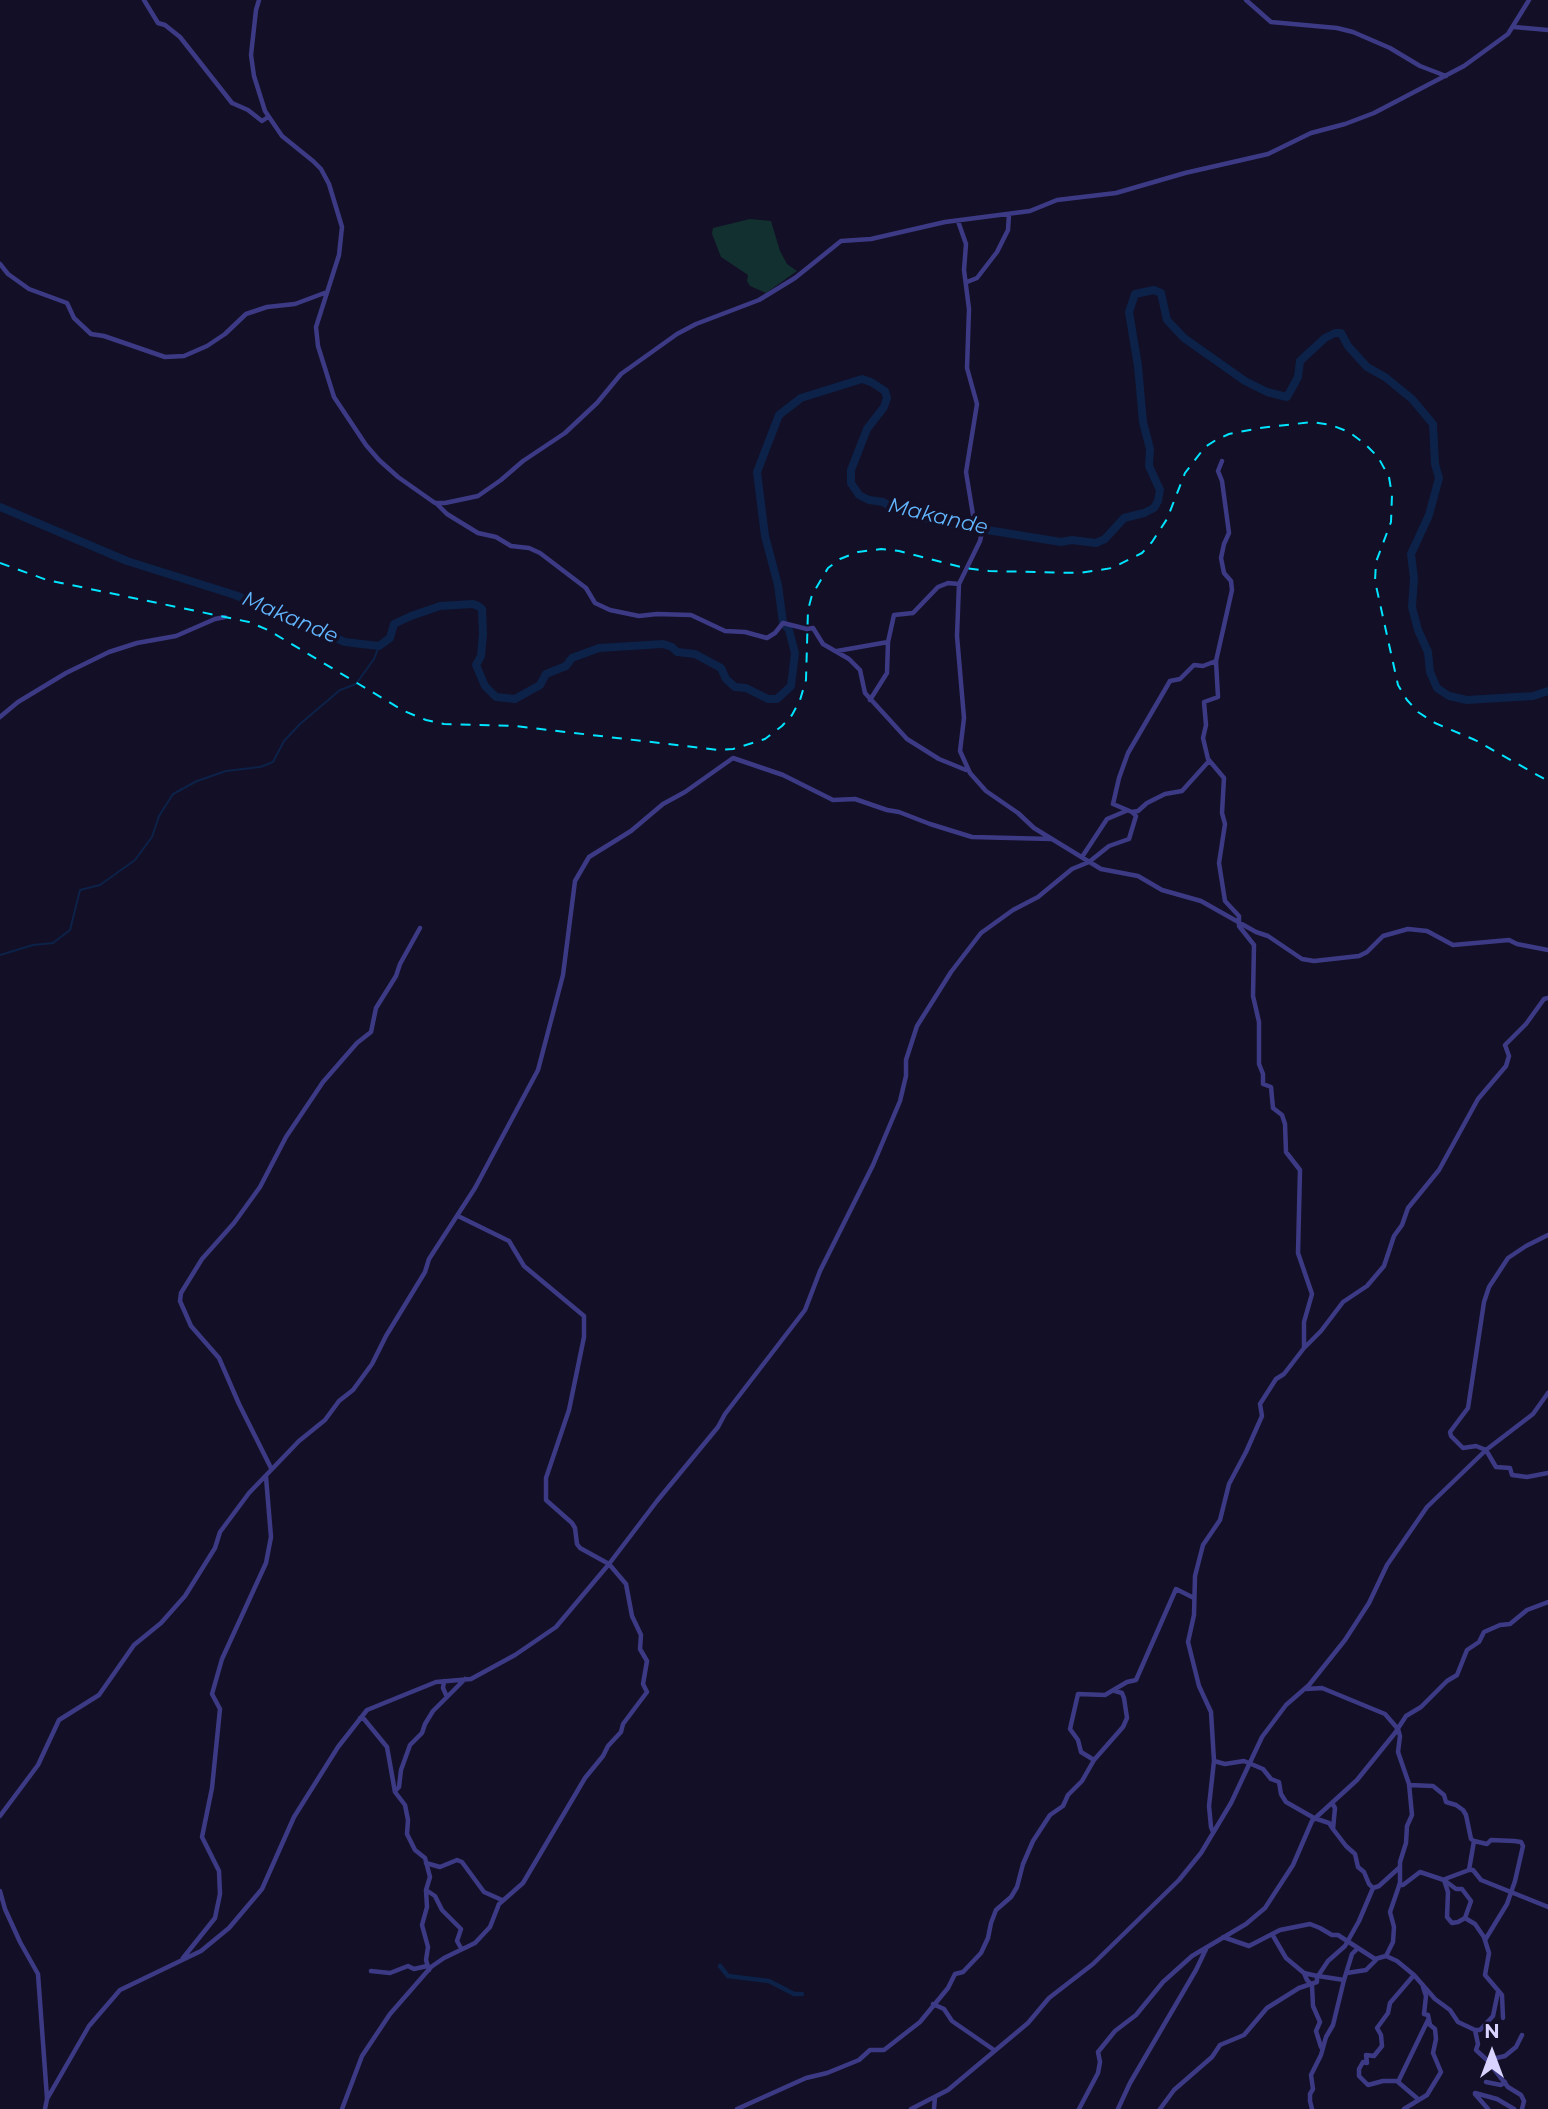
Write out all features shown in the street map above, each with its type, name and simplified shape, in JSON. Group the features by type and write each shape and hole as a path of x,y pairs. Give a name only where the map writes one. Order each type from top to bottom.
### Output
{"street":[{"path":"144,0 158,23 164,24 180,37 232,103 248,110 262,121 268,117"},
{"path":"259,0 252,65 268,117 288,142 317,165 329,184 342,235 339,256 320,309 317,346 334,397 379,460 447,514 478,533 496,537 510,546 530,548 540,553 586,588 595,603 610,610 639,616 691,615 725,631 739,631 767,638 783,623 812,628 823,644 850,661 860,672 862,688 870,700 883,710 907,739 920,749 967,770"},
{"path":"1246,0 1271,22 1337,27 1390,48 1420,66 1447,76"},
{"path":"435,503 458,502 478,496 565,433 597,403 621,374 660,345 696,324 759,300 795,278 841,242 1030,211 1062,199 1124,192 1185,173 1268,154 1311,134 1357,120 1447,76 1485,54 1514,27 1529,0"},
{"path":"1514,27 1548,30"},
{"path":"967,282 976,280 982,274 997,252 1008,230 1009,214"},
{"path":"958,221 965,241 963,265 969,309 967,368 977,406 966,472 973,515 982,528 980,541 959,584 957,636 964,718 960,751 967,770 986,791 1051,839 1101,869 1138,876 1162,890 1210,905 1261,935 1268,936 1297,957 1309,961 1359,956 1383,936 1408,929 1427,931 1453,945 1508,940 1548,950"},
{"path":"0,264 8,274 29,289 67,303 74,318 91,334 166,356 184,356 207,346 225,334 246,314 267,307 295,304 327,292"},
{"path":"1222,461 1218,471 1230,533 1221,558 1232,590 1216,661 1218,697 1203,702 1206,726 1203,738 1209,761 1224,778 1225,824 1219,863 1226,903 1238,914 1240,928 1254,945 1253,996 1258,1017 1258,1062 1263,1083 1270,1087 1273,1095 1271,1103 1282,1115 1285,1124 1286,1152 1300,1170 1301,1206 1297,1245 1312,1294 1304,1322 1304,1348"},
{"path":"870,700 887,673 888,642 894,614 913,613 938,587 948,583 959,584"},
{"path":"0,718 18,702 57,678 109,652 176,636 225,617"},
{"path":"836,651 888,642"},
{"path":"47,2099 89,2026 120,1990 201,1951 229,1928 262,1889 294,1817 338,1747 368,1710 436,1682 471,1679 515,1655 556,1627 609,1564 662,1494 718,1427 725,1414 805,1310 820,1271 873,1165 900,1101 906,1076 906,1060 917,1026 951,972 981,933 1013,910 1038,897 1072,869 1089,862 1109,846 1129,839 1136,819 1130,811 1113,804 1128,753 1170,681 1180,680 1192,666 1216,661"},
{"path":"0,1816 38,1765 59,1720 99,1695 134,1645 161,1623 180,1601 208,1561 220,1532 249,1493 266,1477 271,1468 325,1420 339,1401 353,1391 372,1364 390,1328 425,1272 429,1259 458,1216 538,1070 563,975 572,893 578,871 584,861 631,831 663,804 685,792 729,759 737,758 783,775 833,800 855,799 972,837 1051,839"},
{"path":"1082,857 1107,818 1138,811 1147,803 1166,794 1182,791 1209,761"},
{"path":"271,1468 219,1358 191,1326 180,1301 181,1293 202,1259 261,1187 286,1137 323,1082 357,1043 371,1032 376,1008 420,928"},
{"path":"1214,1833 1209,1806 1214,1761 1211,1712 1199,1686 1188,1642 1194,1615 1195,1576 1203,1545 1220,1520 1229,1484 1262,1416 1261,1404 1276,1379 1284,1374 1304,1348 1321,1332 1344,1300 1367,1286 1384,1266 1408,1208 1439,1170 1478,1099 1506,1066 1508,1055 1505,1045 1526,1024 1544,999 1548,998"},
{"path":"342,2109 362,2056 390,2014 428,1968 461,1948 475,1943 490,1927 502,1900 523,1883 585,1778 621,1732 623,1724 647,1692 643,1684 647,1661 640,1650 641,1635 632,1616 627,1587 609,1564 580,1548 572,1523 546,1500 546,1478 569,1410 584,1337 584,1316 524,1266 509,1241 458,1216"},
{"path":"1548,1235 1533,1241 1508,1258 1491,1283 1485,1297 1468,1408 1450,1434 1463,1448 1476,1446 1486,1450 1496,1466 1510,1468 1512,1475 1527,1477 1548,1473"},
{"path":"911,2109 948,2090 1028,2023 1049,1998 1093,1964 1180,1881 1214,1833 1231,1803 1257,1745 1286,1705 1304,1689 1349,1635 1387,1565 1427,1507 1486,1450 1525,1421 1548,1393"},
{"path":"180,1961 215,1918 220,1894 219,1871 202,1837 212,1788 219,1709 212,1694 222,1659 267,1563 271,1537 266,1477"},
{"path":"1094,1760 1081,1752 1078,1740 1070,1729 1078,1695 1105,1695 1127,1682 1136,1680 1176,1589 1194,1598"},
{"path":"1081,2108 1098,2073 1098,2052 1115,2031 1146,2004 1173,1972 1192,1956 1246,1924 1265,1908 1293,1865 1314,1818 1357,1780 1406,1716 1421,1707 1447,1681 1457,1675 1467,1650 1479,1642 1484,1632 1510,1624 1527,1609 1548,1602"},
{"path":"395,1792 399,1787 399,1778 410,1745 422,1733 433,1711 466,1679"},
{"path":"444,1681 443,1688 447,1697"},
{"path":"1304,1689 1322,1688 1385,1714 1398,1728 1398,1752 1409,1784 1412,1815 1407,1826 1399,1885 1390,1912 1394,1927 1393,1942 1386,1956 1366,1970 1347,1973"},
{"path":"737,2109 806,2078 859,2060 870,2050 884,2050 920,2022 948,1988 954,1974 963,1972 981,1953 996,1910 1011,1897 1017,1887 1033,1840 1050,1815 1063,1806 1068,1795 1082,1781 1094,1760 1108,1742 1112,1741 1127,1717 1122,1693 1115,1691"},
{"path":"360,1718 364,1719 387,1747 395,1792 405,1805 407,1834 410,1842 425,1858 430,1877 422,1925 428,1947 428,1968"},
{"path":"1214,1761 1225,1764 1250,1762"},
{"path":"1250,1762 1279,1782 1286,1802 1329,1823 1355,1854 1358,1867 1373,1888"},
{"path":"1409,1784 1433,1786 1444,1795 1446,1802 1461,1808 1466,1815 1471,1839 1487,1844 1491,1840 1521,1842 1523,1848 1507,1904 1485,1940"},
{"path":"1332,1802 1335,1808 1333,1829"},
{"path":"1469,1870 1474,1840"},
{"path":"426,1863 440,1867 457,1860 462,1862 484,1892 502,1900"},
{"path":"1160,2109 1174,2090 1212,2057 1220,2045 1244,2035 1267,2008 1299,1988 1317,1982 1328,1961 1345,1946 1373,1888 1392,1877 1400,1866"},
{"path":"1444,1880 1473,1870 1485,1882 1511,1890 1523,1899 1548,1908"},
{"path":"1399,1885 1403,1885 1420,1872 1444,1880 1456,1889 1462,1889 1471,1901 1465,1918 1452,1923 1448,1920 1448,1892 1444,1880"},
{"path":"426,1890 435,1896 442,1910 461,1929 457,1941 461,1948"},
{"path":"0,1891 5,1909 38,1974 47,2099 45,2109"},
{"path":"1465,1918 1475,1924 1485,1940 1489,1953 1485,1975 1503,1996 1503,2018"},
{"path":"1223,1937 1250,1946 1272,1934 1310,1924 1348,1940 1377,1960"},
{"path":"1272,1934 1286,1958 1304,1973 1312,1985 1313,2006 1320,2022 1316,2031 1321,2050 1311,2075 1312,2109"},
{"path":"1118,2109 1207,1948"},
{"path":"1321,2050 1334,2025 1342,1982 1352,1954 1358,1949"},
{"path":"1386,1956 1414,1975 1435,1999 1450,2010 1458,2022 1475,2030 1480,2030 1493,2016 1498,1992"},
{"path":"371,1972 390,1973 408,1966 414,1969 428,1968"},
{"path":"1304,1973 1342,1982"},
{"path":"1399,2081 1368,2085 1359,2076 1359,2069 1363,2062 1367,2063 1366,2055 1374,2056 1382,2046 1377,2028 1388,2012 1390,2003 1414,1975"},
{"path":"1404,2109 1427,2095 1441,2072 1433,2053 1435,2029 1430,2025 1429,2015 1424,2014 1426,1996 1423,1986"},
{"path":"933,2004 944,2009 952,2021 994,2050"},
{"path":"1418,2099 1398,2084 1429,2019"},
{"path":"1475,2030 1478,2044 1476,2050 1523,2098 1522,2109"},
{"path":"1487,2060 1505,2056 1516,2047 1522,2035"},
{"path":"1486,2082 1501,2085 1505,2082"},
{"path":"1488,2109 1475,2094 1497,2099 1514,2109"},
{"path":"934,2109 936,2096"}],"green space":[{"path":"750,219 771,221 780,251 787,264 797,271 766,293 750,286 748,275 721,257 712,234 713,228"}],"waterway":[{"name":"Makande","path":"0,507 127,561 235,595 345,642 379,646 390,638 394,624 411,616 440,606 473,604 482,609 481,656 476,665 485,686 496,697 515,699 540,685 546,674 566,666 572,658 599,648 663,644 677,652 695,654 721,668 726,679 735,687 746,688 768,699 777,699 791,686 795,653 789,630 783,623 778,585 765,536 757,472 779,415 801,398 862,379 871,382 885,391 887,398 884,407 867,429 851,470 851,483 859,495 883,502 901,513 944,523 1061,542 1072,540 1096,543 1105,539 1124,518 1144,513 1154,508 1158,501 1160,490 1149,466 1150,449 1143,422 1138,366 1129,312 1135,294 1154,290 1161,293 1167,320 1184,338 1245,381 1267,392 1287,397 1298,377 1300,361 1325,338 1341,333 1348,346 1367,367 1385,377 1412,399 1433,424 1435,464 1439,478 1429,515 1411,554 1414,578 1412,607 1437,688 1449,696 1467,700 1533,696 1548,691"},
{"path":"0,955 33,945 53,943 70,930 80,890 100,885 135,860 152,837 159,816 173,794 197,781 226,771 260,767 273,762 284,741 300,724 340,690 356,684 374,659 379,646"},
{"path":"720,1966 728,1976 769,1981 794,1994 802,1994"}],"railway":[{"path":"0,563 47,580 249,622 268,630 404,711 426,720 444,724 515,726 719,750 733,749 765,739 792,715 806,680 808,610 812,595 828,568 840,559 858,552 881,549 989,571 1080,573 1112,568 1142,553 1152,542 1167,519 1185,473 1205,447 1229,434 1312,422 1349,432 1378,457 1389,477 1392,495 1391,522 1376,562 1375,581 1398,685 1407,700 1418,712 1435,723 1475,740 1548,781"}]}
